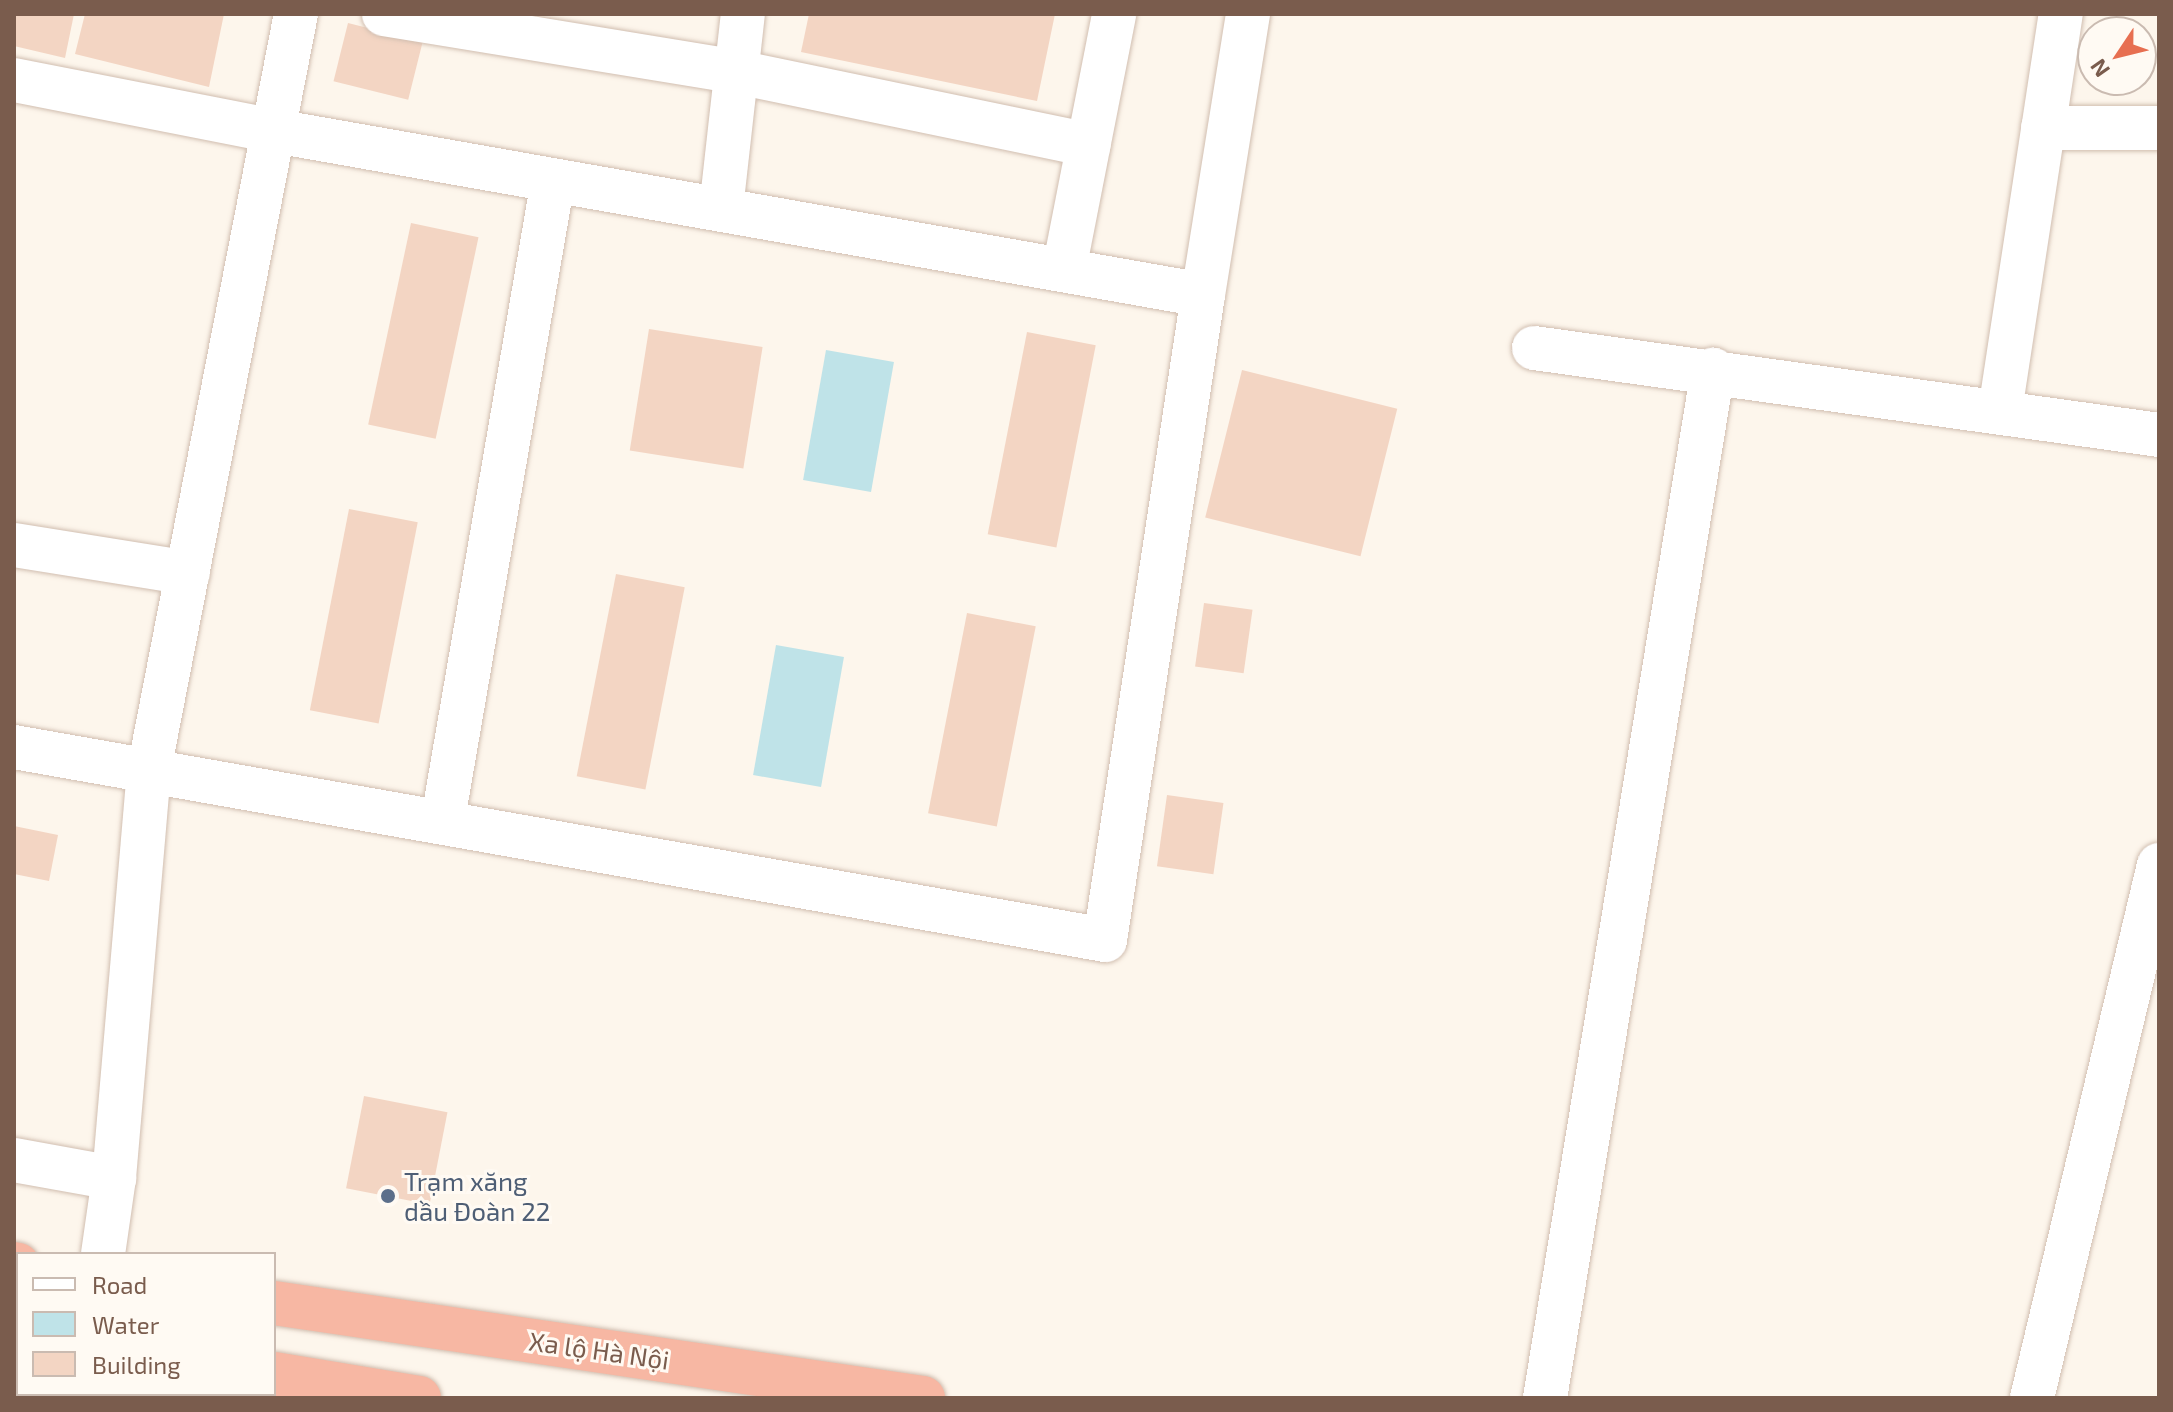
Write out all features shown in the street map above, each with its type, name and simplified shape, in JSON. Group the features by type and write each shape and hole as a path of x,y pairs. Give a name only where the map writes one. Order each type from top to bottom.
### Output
{"highway":[{"name":"Xa lộ Hà Nội","path":"276,1303 923,1398"},
{"path":"276,1374 419,1398"}],"street":[{"path":"103,1252 114,1178 149,770 296,14"},
{"path":"384,14 737,72 1089,145"},
{"path":"721,209 743,14"},
{"path":"1064,270 1114,14"},
{"path":"14,747 443,819 1105,940 1248,14"},
{"path":"2000,411 2061,14"},
{"path":"14,80 275,131 1203,295"},
{"path":"2043,128 2159,128"},
{"path":"443,819 553,180"},
{"path":"1534,348 1713,370 2159,435"},
{"path":"1545,1398 1713,370"},
{"path":"14,545 188,573"},
{"path":"2032,1398 2159,865"},
{"path":"14,1160 114,1178"}],"water":[{"path":"826,350 894,362 871,492 803,480"},
{"path":"776,645 844,657 821,787 753,775"}],"building":[{"path":"14,14 74,14 65,58 14,46"},
{"path":"85,14 224,14 209,87 75,54"},
{"path":"809,14 1055,14 1037,101 801,52"},
{"path":"348,23 423,42 408,100 333,81"},
{"path":"411,223 478,237 436,439 368,424"},
{"path":"649,329 763,347 743,468 630,450"},
{"path":"1027,332 1096,345 1056,548 988,534"},
{"path":"1242,370 1397,409 1360,556 1205,517"},
{"path":"349,509 418,522 379,724 310,710"},
{"path":"616,574 685,587 645,790 577,776"},
{"path":"1204,603 1253,610 1244,673 1195,666"},
{"path":"967,613 1036,626 997,827 928,813"},
{"path":"1167,795 1223,803 1213,874 1157,866"},
{"path":"14,826 58,835 49,881 14,874"},
{"path":"364,1096 447,1112 430,1204 346,1188"}],"place":[{"name":"Trạm xăng dầu Đoàn 22","path":"388,1196"}]}
